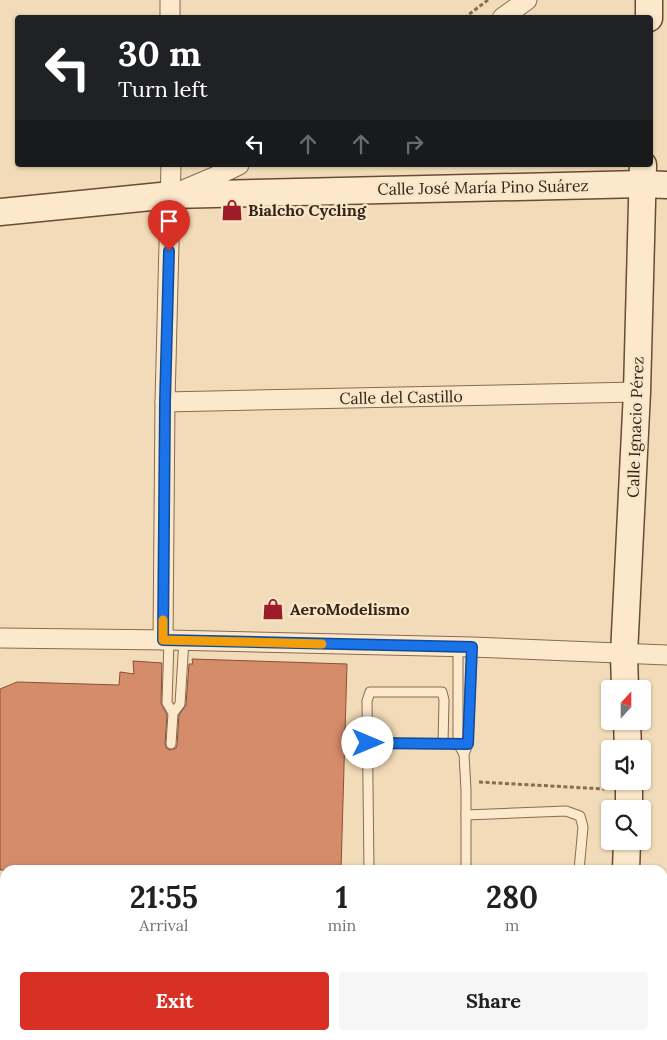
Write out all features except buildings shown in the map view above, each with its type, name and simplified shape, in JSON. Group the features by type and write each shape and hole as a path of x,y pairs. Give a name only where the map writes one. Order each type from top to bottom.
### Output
{"main road":[{"path":"649,0 649,15"},
{"name":"Calle José María Pino Suárez","path":"0,212 171,195 650,178"},
{"name":"Calle Ignacio Pérez","path":"625,680 624,654 637,392 650,178"},
{"path":"626,865 627,850"}],"street":[{"path":"170,0 170,15"},
{"path":"506,15 526,0"},
{"path":"171,167 165,402 172,640"},
{"path":"171,195 235,167"},
{"name":"Calle del Castillo","path":"165,402 637,392"},
{"path":"0,638 465,647 667,655"}],"lane":[{"path":"172,640 180,704 173,713"},
{"path":"171,744 173,713 167,702 172,640"},
{"path":"465,647 468,744 464,754 466,781 466,865"},
{"path":"464,754 458,744 465,647"},
{"path":"369,865 367,701 370,692 442,692 444,700 443,743"},
{"path":"368,743 468,744"},
{"path":"466,815 566,811 580,816 583,827 579,865"}],"path":[{"path":"468,15 488,0"},
{"path":"466,781 629,794"}],"slow traffic":[{"path":"163,620 163,640 322,644"}],"place":[{"name":"Bialcho Cycling","path":"232,210"},
{"name":"AeroModelismo","path":"273,609"}],"route":[{"path":"169,251 165,402 163,640 472,647 468,744 368,743"}]}
